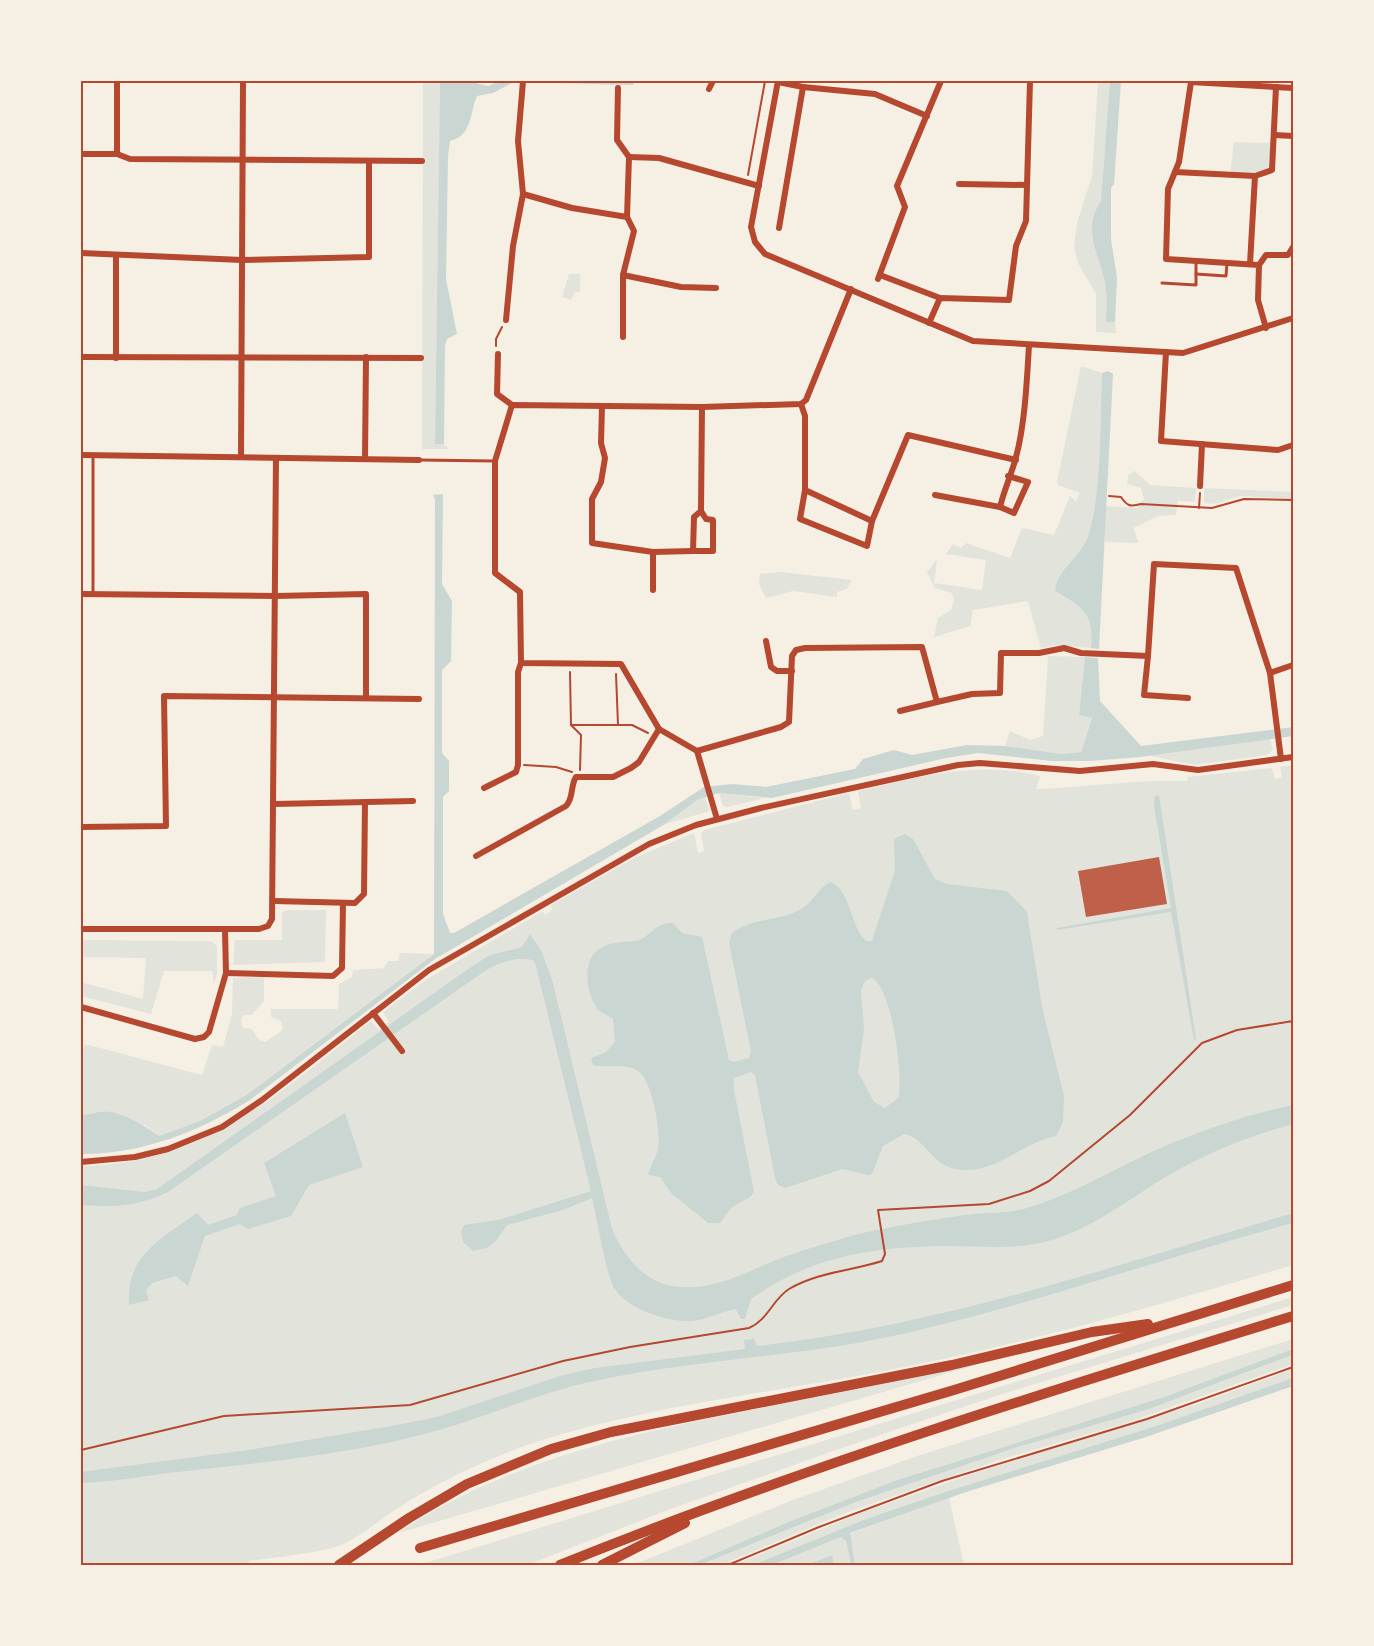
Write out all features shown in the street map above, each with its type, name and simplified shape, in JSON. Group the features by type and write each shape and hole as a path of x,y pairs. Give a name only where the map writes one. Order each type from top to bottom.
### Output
{"highway":[{"path":"420,1548 1293,1286"},
{"path":"560,1565 736,1497 921,1432 1293,1316"},
{"path":"339,1565 409,1518 467,1484 508,1465 611,1432 952,1365 1092,1332 1181,1320"},
{"path":"603,1565 736,1497"}],"street":[{"path":"117,81 117,154"},
{"path":"241,457 243,81"},
{"path":"709,89 713,81"},
{"path":"841,89 843,81"},
{"path":"941,81 897,186 905,207 879,277 940,298 1009,300 1016,246 1026,221 1030,81"},
{"path":"927,116 875,94 803,87 778,82 751,227 755,242 765,254 973,341 1193,351 1293,318"},
{"path":"1259,265 1166,259 1168,189 1179,162 1191,82 1223,82 1293,88"},
{"path":"506,320 513,246 523,194 518,141 523,84"},
{"path":"779,228 803,87"},
{"path":"1175,172 1255,176 1272,170 1276,87"},
{"path":"618,88 617,140 629,157 627,217 634,231 623,275 623,337"},
{"path":"1274,135 1293,136"},
{"path":"81,153 117,154 130,159 422,161"},
{"path":"629,157 659,158 759,186"},
{"path":"81,253 242,260 369,257 369,162"},
{"path":"1250,264 1255,176"},
{"path":"959,184 1026,185"},
{"path":"523,194 572,208 627,217"},
{"path":"1266,327 1258,300 1259,265 1266,255 1288,255 1293,247"},
{"path":"116,255 117,358"},
{"path":"623,275 681,286 716,288"},
{"path":"498,354 497,394 512,405 702,407 801,404 806,400 851,289"},
{"path":"929,323 940,298"},
{"path":"1000,507 1008,476 1016,460 1029,345"},
{"path":"1166,351 1161,441 1278,450 1293,445"},
{"path":"81,357 421,358"},
{"path":"365,459 366,357"},
{"path":"801,404 805,416 805,490 800,519 867,546 872,520 908,435 1016,460"},
{"path":"484,788 516,772 518,765 518,672 521,663 520,592 495,573 495,461 512,405"},
{"path":"602,406 601,443 605,459 601,482 592,499 592,543 653,552 713,551 713,520 706,519 701,511 702,407"},
{"path":"1200,486 1202,444"},
{"path":"81,455 419,460"},
{"path":"81,929 260,929 268,926 272,918 275,804 276,458"},
{"path":"935,495 1000,507 1014,513 1028,482 1008,476"},
{"path":"805,490 872,520"},
{"path":"693,551 694,518 701,511"},
{"path":"653,552 653,590"},
{"path":"1188,698 1144,695 1154,564 1236,567 1270,673 1281,759"},
{"path":"81,594 276,596 366,594 366,698"},
{"path":"766,641 771,668 777,671 792,671"},
{"path":"697,751 781,727 789,722 792,656 796,650 805,648 922,647 937,702"},
{"path":"900,711 972,693 1000,693 1001,653 1039,653 1064,648 1081,653 1148,656"},
{"path":"521,663 616,662 621,664 660,729 697,751 717,819"},
{"path":"1270,673 1293,665"},
{"path":"81,827 166,826 165,696 419,699"},
{"path":"476,856 566,806 570,802 573,782 578,777 613,777 639,762 660,729"},
{"path":"81,1162 135,1157 168,1149 222,1127 255,1105 429,970 630,854 675,833 717,819 958,765 980,763 1080,771 1153,764 1198,770 1293,757"},
{"path":"275,804 413,801"},
{"path":"274,901 355,903 364,894 365,802"},
{"path":"226,973 333,976 342,968 343,903"},
{"path":"81,1006 195,1039 204,1037 209,1032 226,973 225,930"},
{"path":"373,1013 402,1051"}],"lane":[{"path":"1162,284 1196,285 1196,261"},
{"path":"1196,274 1226,276 1227,263"},
{"path":"93,455 93,595"},
{"path":"419,460 495,461"}],"path":[{"path":"746,183 765,81"},
{"path":"498,354 496,339 506,320"},
{"path":"1199,508 1200,486"},
{"path":"1109,496 1121,497 1126,505 1132,507 1141,504 1212,508 1244,499 1293,500"},
{"path":"616,662 618,725"},
{"path":"570,663 571,725 581,735 578,777"},
{"path":"571,725 632,725 656,737"},
{"path":"518,765 556,766 578,777"},
{"path":"81,1450 224,1416 410,1405 563,1361 630,1347 740,1330 757,1325 779,1297 797,1285 834,1271 882,1261 884,1250 878,1210 989,1204 1030,1191 1049,1181 1130,1115 1202,1043 1237,1030 1293,1021"},
{"path":"728,1565 819,1527 942,1481 1147,1419 1293,1367"}],"shaded area":[{"path":"423,81 440,81 435,444 443,444 449,449 422,449"},
{"path":"440,81 467,81 488,86 500,81 635,81 633,85 514,82 493,93 477,96 467,129 450,141 446,279 457,334 447,339 445,345 444,444 435,444"},
{"path":"1098,81 1110,81 1101,201 1093,222 1093,233 1107,293 1107,322 1115,322 1116,333 1096,332 1096,294 1078,263 1074,248 1077,223 1092,176"},
{"path":"1110,81 1121,81 1114,184 1111,188 1111,239 1117,278 1115,322 1106,322 1106,290 1092,234 1095,212 1101,201"},
{"path":"1234,142 1271,143 1268,176 1230,176"},
{"path":"569,274 580,274 580,292 575,292 571,300 562,297"},
{"path":"1081,366 1102,373 1100,454 1096,495 1086,541 1060,576 1055,591 1085,612 1091,627 1091,648 1056,645 1041,648 1028,601 973,610 970,626 934,637 938,618 951,610 954,600 952,593 935,588 927,572 937,559 934,583 982,590 986,560 946,554 953,544 961,548 966,543 1010,558 1022,528 1054,535 1070,496 1076,501 1080,493 1058,485 1057,482"},
{"path":"1108,371 1113,374 1099,649 1091,648 1091,627 1085,612 1055,591 1060,576 1081,549 1089,533 1098,475 1102,373"},
{"path":"1135,471 1150,485 1197,488 1194,502 1178,501 1176,515 1158,516 1133,528 1139,543 1105,542 1105,506 1136,508 1144,499 1141,488 1127,484 1129,474"},
{"path":"1204,488 1293,492 1293,499 1240,496 1214,504 1204,503"},
{"path":"443,494 442,584 452,601 451,661 442,670 442,753 449,761 449,791 443,797 443,914 450,933 454,933 660,816 704,787 733,784 766,787 855,769 863,759 894,750 912,755 967,745 1005,746 1062,754 1081,752 1092,718 1079,715 1085,657 1098,658 1100,701 1141,746 1293,727 1293,736 1141,757 1089,761 1052,761 978,753 946,758 772,798 719,793 697,800 665,824 435,959 250,1100 230,1112 190,1131 148,1145 104,1153 81,1154 81,1114 107,1112 123,1115 159,1136 200,1121 248,1094 434,954 435,499 433,495"},
{"path":"781,572 852,580 847,589 837,592 837,597 793,591 766,598 759,584 760,574"},
{"path":"1048,656 1085,657 1079,715 1092,717 1081,752 1062,754 1005,746 1010,731 1030,740 1043,736"},
{"path":"1270,739 1273,749 1269,754 1261,756 1194,765 1151,756"},
{"path":"1293,765 1293,1265 1143,1309 940,1360 686,1405 566,1433 523,1447 460,1473 401,1506 346,1543 327,1549 249,1561 249,1565 81,1565 81,1166 125,1162 166,1153 238,1120 272,1098 371,1021 379,1030 389,1022 383,1012 427,979 543,911 545,915 552,910 551,905 636,857 694,833 698,853 704,851 701,834 704,830 849,793 853,810 861,808 858,791 948,772 1016,771 1040,776 1036,789 1150,781 1188,781 1187,777 1272,768 1275,779 1282,777 1280,767"},
{"path":"719,793 765,798 727,807 723,806"},
{"path":"1159,795 1196,1039 1194,1040 1171,912 1057,930 1057,928 1171,908 1154,806 1155,796"},
{"path":"705,798 710,811 665,824 697,800"},
{"path":"905,834 913,839 935,879 947,884 1007,891 1027,912 1042,1007 1064,1096 1063,1122 1056,1136 980,1168 966,1170 945,1165 917,1140 904,1134 883,1146 872,1174 842,1169 785,1188 778,1185 775,1178 755,1075 751,1072 734,1078 734,1090 754,1192 750,1197 732,1207 720,1223 708,1223 671,1193 660,1177 648,1175 659,1141 655,1108 644,1078 639,1072 629,1067 593,1065 591,1058 606,1052 615,1042 613,1019 598,1010 590,994 587,976 590,959 607,945 642,939 659,926 668,923 673,923 682,933 702,937 729,1060 734,1062 749,1058 751,1051 729,943 732,933 748,925 803,908 831,882 843,894 861,935 866,941 872,941 895,870 894,839","holes":["871,978 878,984 890,1014 898,1053 898,1098 885,1108 874,1102 858,1072 864,1029 861,990 865,981"]},
{"path":"326,910 325,962 233,965 235,940 282,940 282,912"},
{"path":"530,934 542,952 553,983 612,1229 628,1257 643,1273 672,1286 699,1287 723,1282 794,1254 880,1229 965,1215 1027,1208 1070,1192 1195,1134 1293,1105 1293,1124 1246,1139 1200,1158 1106,1215 1072,1233 1054,1239 1014,1246 896,1248 845,1256 821,1263 773,1284 751,1299 745,1319 741,1319 736,1309 698,1320 672,1320 638,1308 620,1296 614,1288 605,1259 592,1198 563,1210 507,1225 496,1241 487,1248 473,1251 463,1242 461,1231 464,1225 498,1220 591,1191 536,966 534,961 528,959 515,959 500,963 482,973 168,1192 158,1197 125,1205 81,1205 81,1185 145,1192 157,1189 471,967 490,955 522,947"},
{"path":"81,940 211,941 217,946 217,974 214,984 212,971 164,971 151,1014 81,996 81,982 143,999 146,960 145,958 81,957"},
{"path":"400,953 434,954 248,1094 200,1121 159,1136 144,1125 81,1114 81,1058 85,1044 202,1075 212,1045 223,1047 232,1014 233,978 264,977 264,1001 252,1015 243,1015 241,1021 243,1028 252,1029 259,1040 265,1042 283,1028 281,1021 271,1017 271,1009 338,1009 339,984 352,977 353,970 384,968 388,961 398,961"},
{"path":"345,1113 363,1167 309,1185 291,1216 248,1229 240,1224 205,1236 188,1286 176,1276 152,1283 146,1290 149,1300 129,1305 133,1273 148,1250 159,1240 197,1213 208,1225 237,1215 240,1208 276,1196 264,1163"},
{"path":"1293,1213 1293,1223 1001,1309 902,1334 826,1348 671,1368 594,1381 555,1391 439,1430 372,1446 270,1462 81,1483 81,1472 248,1450 437,1417 560,1376 595,1368 745,1349 744,1340 754,1339 757,1346 826,1337 961,1309 1094,1273"},
{"path":"1293,1297 1293,1305 996,1396 836,1450 668,1510 527,1565 425,1565 425,1563"},
{"path":"1293,1339 1293,1349 1164,1397 897,1480 786,1523 688,1565 633,1565 793,1500 920,1455"},
{"path":"1293,1349 1293,1355 1146,1410 1021,1446 856,1502 700,1565 688,1565 786,1523 897,1480 1164,1397"},
{"path":"1293,1355 1293,1364 1126,1423 999,1460 914,1489 843,1514 721,1565 701,1565 856,1502 1021,1446 1190,1394"},
{"path":"994,1359 398,1533 445,1505 494,1481 595,1446 701,1420 854,1390"},
{"path":"1293,1369 1293,1378 1156,1426 866,1519 753,1565 734,1565 863,1512 987,1469 1200,1403"},
{"path":"1293,1378 1293,1386 1146,1437 969,1491 850,1533 855,1565 851,1565 846,1541 841,1537 772,1565 753,1565 866,1519 1156,1426"},
{"path":"949,1498 964,1565 855,1565 849,1534"},
{"path":"841,1537 846,1541 851,1565 834,1565 831,1555 806,1565 772,1565"},
{"path":"832,1555 834,1565 806,1565"}],"building":[{"path":"1159,857 1167,904 1086,917 1078,871"}]}
